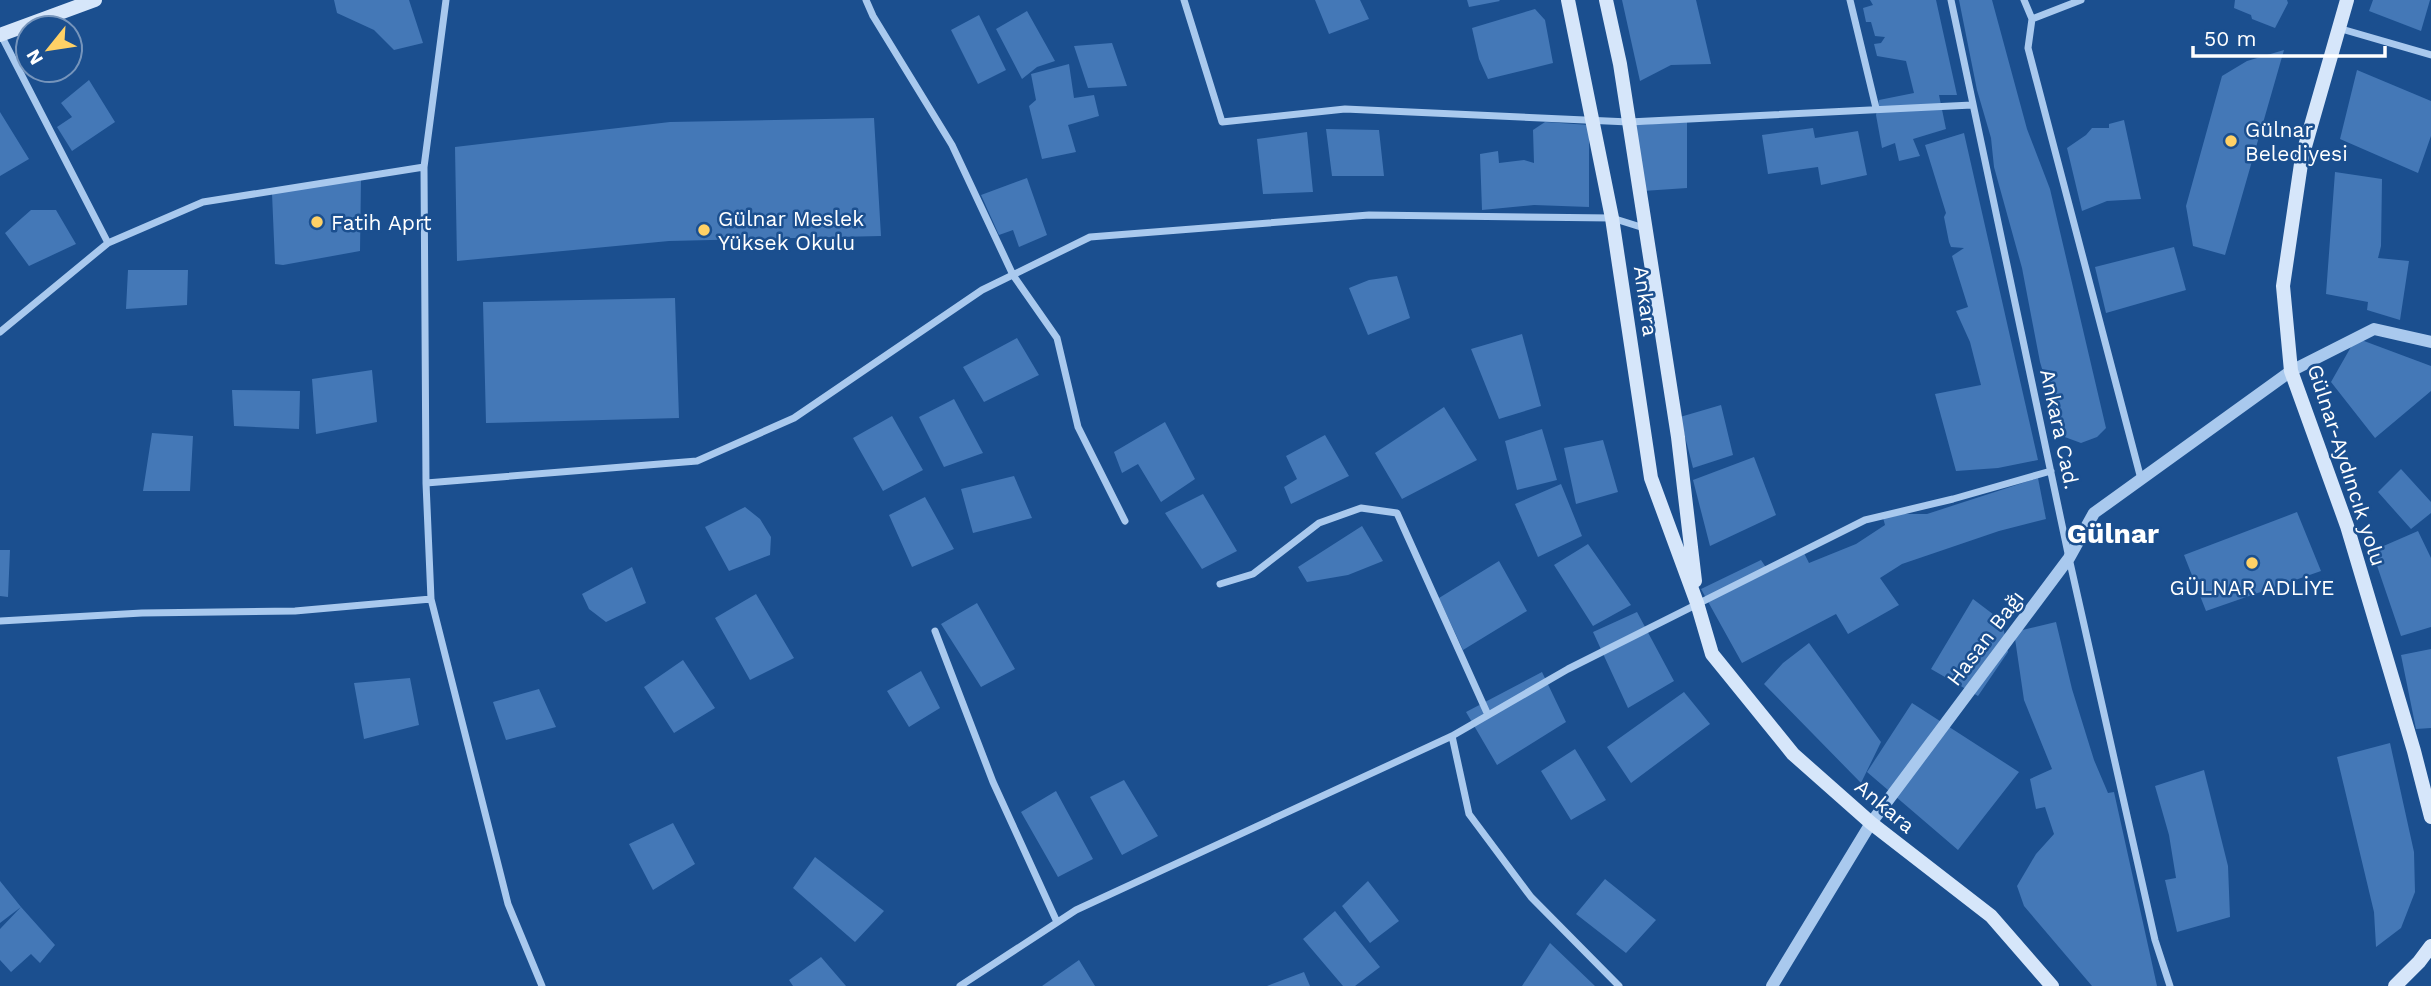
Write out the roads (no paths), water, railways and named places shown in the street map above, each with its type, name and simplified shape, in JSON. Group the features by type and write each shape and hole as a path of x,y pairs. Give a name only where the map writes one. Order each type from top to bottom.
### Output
{"main road":[{"path":"0,34 95,0"},
{"name":"Ankara","path":"1568,0 1612,218 1651,478 1697,603 1712,654 1793,754 1871,823 1990,916 2048,984"},
{"name":"Ankara","path":"1606,0 1620,64 1678,437 1697,603"},
{"name":"Gülnar-Aydıncık yolu","path":"2347,0 2302,157 2283,286 2291,371 2347,526 2431,817"},
{"path":"2395,986 2431,946"}],"street":[{"path":"446,0 425,167 426,483 431,599 508,904 542,986"},
{"path":"866,0 873,16 952,145 1013,275 1057,338 1078,426 1125,521"},
{"path":"1184,0 1222,122 1345,109 1629,122 1972,105"},
{"path":"1850,0 1876,108"},
{"name":"Ankara Cad.","path":"1951,0 2069,558 2155,940 2170,986"},
{"path":"2024,0 2032,19 2028,48 2141,479"},
{"path":"2032,19 2081,0"},
{"path":"2338,28 2431,55"},
{"path":"0,34 108,243"},
{"path":"0,332 108,243 203,202 425,167"},
{"path":"426,483 697,461 794,418 982,289 1090,237 1369,215 1612,218 1645,228"},
{"name":"Hasan Bağı","path":"1772,986 1871,823 2069,558 2094,513 2291,371 2374,329 2431,342"},
{"path":"960,986 1076,909 1452,736 1568,669 1865,520 1953,499 2051,471"},
{"path":"1220,584 1253,574 1319,523 1361,508 1397,513 1488,715"},
{"path":"0,621 142,613 295,611 431,599"},
{"path":"935,631 993,782 1057,922"},
{"path":"1452,736 1469,814 1531,897 1619,986"}],"place":[{"name":"Gülnar Belediyesi","path":"2231,141"},
{"name":"Fatih Aprt","path":"317,222"},
{"name":"Gülnar Meslek Yüksek Okulu","path":"704,230"},
{"name":"GÜLNAR ADLİYE","path":"2252,563"}],"district":[{"name":"Gülnar","path":"2113,533"}]}
